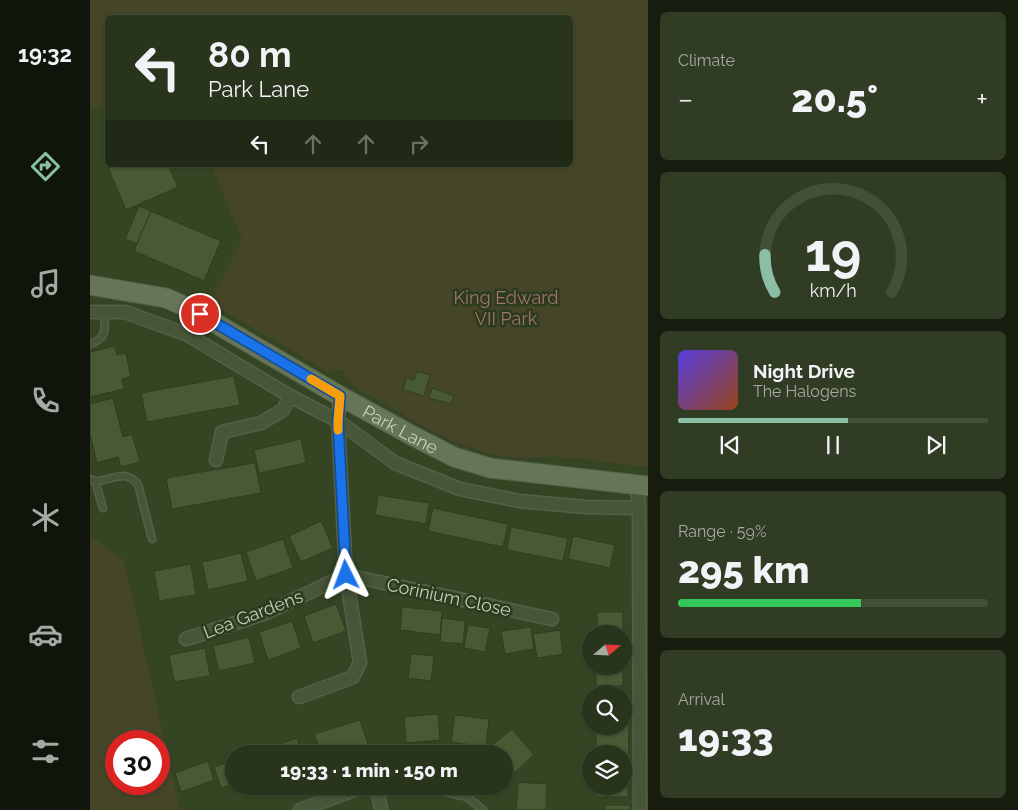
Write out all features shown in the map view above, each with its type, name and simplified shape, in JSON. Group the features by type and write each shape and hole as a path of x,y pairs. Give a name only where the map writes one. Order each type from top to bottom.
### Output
{"main road":[{"name":"Park Lane","path":"90,285 166,298 190,309 340,396 454,457 490,468 642,486"}],"street":[{"name":"Park Lane","path":"90,312 124,312 188,335 290,396 338,421 395,463 460,489 519,501 586,507 639,508"},
{"path":"216,460 222,432 261,423 283,410 290,396"},
{"path":"299,697 353,677 360,662 346,575 338,421 340,396"},
{"path":"640,810 644,759 639,508 642,486"},
{"name":"Corinium Close","path":"346,575 552,619"},
{"name":"Lea Gardens","path":"186,639 266,613 346,575"},
{"path":"300,810 341,795"},
{"path":"378,795 381,810"}],"lane":[{"path":"90,344 100,340 104,335 104,312"},
{"path":"103,508 92,480 105,480 123,475 129,476 138,484 152,538"},
{"path":"464,795 483,810"}],"green space":[{"name":"King Edward VII Park","path":"90,0 648,0 648,467 561,457 507,457 483,452 452,440 422,425 353,385 344,372 339,369 329,372 210,303 242,239 212,167 573,167 573,15 105,15 105,104 90,111"},
{"path":"90,536 124,560 162,730 105,730 105,795 170,795 170,765 180,810 90,810"}],"building":[{"path":"169,167 178,187 126,210 108,168"},
{"path":"139,206 151,211 137,244 125,239"},
{"path":"151,211 221,241 204,281 134,251"},
{"path":"115,346 117,355 126,353 131,377 122,379 124,389 90,397 90,352"},
{"path":"417,371 430,375 424,396 403,390 406,378 414,380"},
{"path":"234,376 240,405 147,422 141,393"},
{"path":"432,388 454,396 451,404 429,398"},
{"path":"113,398 123,437 132,434 140,462 121,467 118,457 97,463 90,434 90,404"},
{"path":"301,439 306,463 259,473 254,450"},
{"path":"255,463 261,493 172,509 166,478"},
{"path":"378,495 429,503 426,524 375,515"},
{"path":"433,508 508,524 503,547 428,531"},
{"path":"321,521 333,548 301,562 289,536"},
{"path":"511,527 568,538 563,561 507,550"},
{"path":"573,536 615,545 610,568 568,559"},
{"path":"283,539 293,568 256,581 246,552"},
{"path":"241,553 248,581 208,590 202,562"},
{"path":"191,564 196,595 159,601 154,571"},
{"path":"336,604 346,631 313,643 304,616"},
{"path":"402,607 442,611 440,635 400,630"},
{"path":"597,612 623,612 623,625 597,625"},
{"path":"442,618 465,621 463,644 440,642"},
{"path":"292,621 301,648 268,660 259,632"},
{"path":"468,625 490,628 485,652 464,648"},
{"path":"531,627 534,649 505,654 501,631"},
{"path":"560,630 563,654 537,658 533,634"},
{"path":"249,637 255,663 219,671 213,646"},
{"path":"205,648 210,676 174,682 169,655"},
{"path":"411,654 434,656 431,681 408,678"},
{"path":"596,675 623,675 623,685 596,685"},
{"path":"438,714 440,740 406,743 404,717"},
{"path":"455,715 489,719 486,745 451,742"},
{"path":"360,720 368,745 318,745 314,734"},
{"path":"512,729 534,755 514,773 513,745 492,745"},
{"path":"596,735 629,735 629,745 596,745"},
{"path":"297,738 299,745 277,745"},
{"path":"208,761 214,780 181,792 175,773"},
{"path":"225,763 225,787 221,788 214,767"},
{"path":"518,782 547,784 546,810 516,810"},
{"path":"596,795 628,795 628,797 596,797"},
{"path":"605,805 630,805 630,810 605,810"}],"slow traffic":[{"path":"311,379 340,396 338,430"}],"route":[{"path":"200,314 340,396 338,421 346,575"}]}
